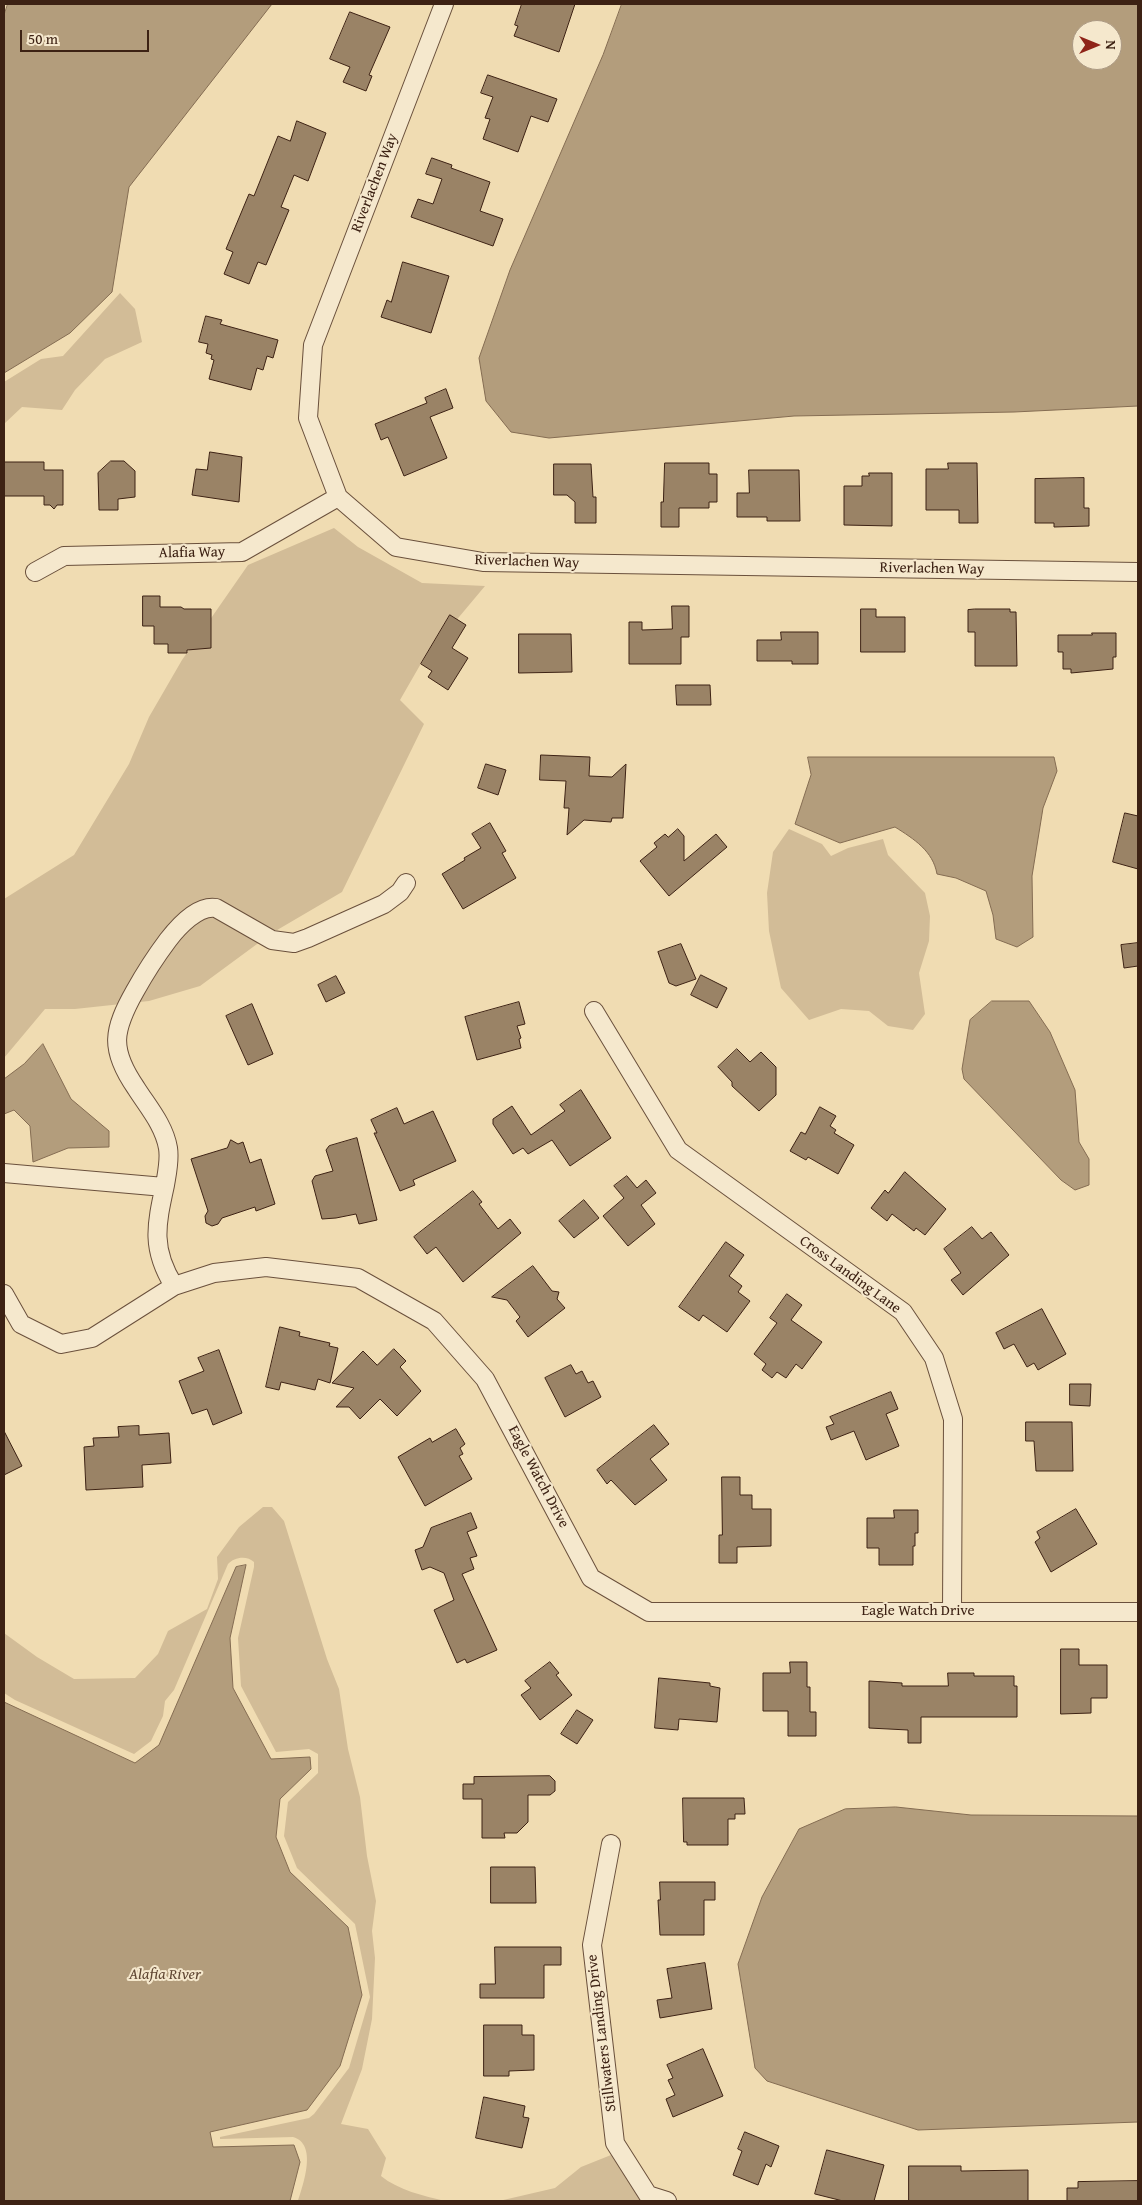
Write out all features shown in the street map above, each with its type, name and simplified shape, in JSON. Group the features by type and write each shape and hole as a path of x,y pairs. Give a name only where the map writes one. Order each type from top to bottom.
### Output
{"street":[{"name":"Riverlachen Way","path":"444,4 313,345 308,418 338,497 396,547 483,562 1138,572"},
{"name":"Alafia Way","path":"35,572 64,556 242,552 338,497"},
{"path":"174,1286 166,1272 158,1248 156,1232 169,1160 164,1134 159,1122 124,1071 117,1046 117,1031 120,1019 150,964 170,937 194,914 208,907 216,908 272,940 294,943 384,904 400,892 406,883"},
{"name":"Cross Landing Lane","path":"594,1011 678,1150 903,1312 934,1358 953,1418 952,1610"},
{"path":"4,1173 164,1187"},
{"name":"Eagle Watch Drive","path":"4,1294 21,1324 61,1344 92,1338 174,1286 214,1274 266,1267 358,1278 434,1320 485,1379 591,1578 649,1612 952,1610 1138,1612"},
{"name":"Stillwaters Landing Drive","path":"611,1844 592,1945 615,2143 648,2195 667,2201"}],"shaded area":[{"path":"120,293 135,309 142,342 105,359 75,390 62,410 22,407 4,424 4,382 41,359 63,356"},
{"path":"334,528 358,547 422,583 485,586 423,660 400,700 424,724 342,892 272,933 200,986 149,1001 75,1009 45,1009 4,1058 4,899 74,855 129,764 149,717 182,660 248,565"},
{"path":"789,829 822,844 831,856 848,848 883,839 888,855 925,893 930,916 929,941 919,973 925,1014 913,1030 888,1026 869,1011 841,1009 809,1020 781,988 769,931 767,893 773,852"},
{"path":"263,1507 272,1507 284,1521 327,1659 339,1689 348,1749 360,1797 367,1856 376,1901 372,1931 375,1958 372,2019 362,2069 341,2124 368,2129 386,2158 381,2176 403,2189 445,2201 298,2201 307,2166 307,2156 301,2141 293,2137 220,2139 220,2137 309,2118 314,2114 349,2068 370,1997 355,1924 297,1868 284,1836 288,1802 318,1773 318,1754 309,1749 276,1752 241,1686 238,1638 254,1562 248,1558 241,1558 228,1564 174,1690 165,1701 163,1716 151,1741 134,1754 15,1700 4,1693 4,1633 37,1657 74,1679 135,1678 158,1654 168,1631 207,1609 218,1579 217,1557 239,1527"},
{"path":"611,2155 641,2201 499,2201 555,2188 581,2167"}],"water":[{"path":"8,4 272,4 129,187 112,292 70,333 4,373 4,15"},
{"path":"622,4 1138,4 1138,406 1014,412 794,416 549,438 511,432 486,401 479,358 510,270 603,55"},
{"path":"808,757 1054,757 1057,771 1043,808 1032,876 1033,937 1017,947 996,939 993,915 986,891 956,878 937,874 935,866 922,846 895,827 840,843 795,824 811,775"},
{"path":"992,1001 1029,1001 1050,1032 1075,1090 1079,1142 1089,1159 1089,1185 1075,1190 1061,1180 964,1079 962,1069 970,1020"},
{"path":"43,1044 71,1099 109,1131 109,1147 68,1148 33,1162 30,1126 14,1110 4,1114 4,1079 24,1064"},
{"name":"Alafia River","path":"246,1565 230,1638 233,1688 271,1759 310,1757 311,1769 280,1799 276,1837 290,1872 348,1927 362,1995 340,2066 307,2110 210,2132 213,2147 294,2145 300,2162 290,2201 4,2201 4,1702 135,1763 159,1745 236,1567"},
{"path":"896,1807 971,1815 1138,1816 1138,2122 918,2130 767,2081 755,2068 738,1964 762,1897 799,1829 845,1809"}],"building":[{"path":"522,4 575,4 559,52 514,36 518,26 515,25"},
{"path":"350,12 390,27 369,75 372,76 366,91 343,82 350,67 330,59"},
{"path":"488,75 557,99 548,122 531,116 518,152 483,139 490,119 485,118 493,97 481,93"},
{"path":"297,121 326,133 308,181 294,175 281,207 289,210 266,265 258,262 249,284 224,274 233,252 226,249 249,194 254,196 278,136 290,141"},
{"path":"432,158 452,165 451,168 490,182 480,211 503,219 493,246 411,217 418,199 433,204 442,179 426,174"},
{"path":"403,262 449,276 431,333 381,317 387,300 391,302"},
{"path":"206,316 222,320 220,324 278,340 273,358 267,356 263,370 257,368 251,390 209,379 214,360 211,359 212,355 206,353 208,344 199,342"},
{"path":"446,389 453,408 430,417 447,458 404,476 388,437 381,440 375,424 427,403 425,398"},
{"path":"210,452 242,457 239,502 192,495 196,469 207,470"},
{"path":"111,461 124,461 135,471 135,497 118,499 118,510 99,510 98,473"},
{"path":"4,462 44,462 44,470 63,470 63,505 57,505 54,509 50,505 44,505 44,496 4,496"},
{"path":"665,463 709,463 709,474 717,474 717,502 709,502 709,508 679,508 679,527 661,527 661,502 663,502"},
{"path":"948,463 977,463 978,523 959,523 959,510 926,510 926,469 948,469"},
{"path":"554,464 591,464 593,497 596,497 596,523 575,523 575,502 567,495 554,495"},
{"path":"749,470 799,470 800,521 767,521 767,517 737,517 737,493 749,493"},
{"path":"869,473 892,473 892,526 844,525 844,486 862,486 862,476 869,476"},
{"path":"1084,478 1084,508 1089,508 1089,526 1054,527 1054,523 1035,523 1035,479"},
{"path":"143,596 160,596 160,607 211,609 211,648 187,650 187,653 168,653 168,644 154,644 154,626 143,626"},
{"path":"672,606 689,606 689,637 681,637 681,664 629,664 629,622 642,622 642,630 672,629"},
{"path":"861,609 876,609 876,617 905,617 905,652 861,652"},
{"path":"1010,609 1010,612 1016,612 1017,666 975,666 975,632 968,632 968,610"},
{"path":"450,615 466,625 452,648 468,658 448,690 428,677 432,671 421,664"},
{"path":"781,632 818,632 818,664 792,664 792,661 757,661 757,640 781,640"},
{"path":"1092,633 1116,633 1116,657 1113,657 1113,669 1071,673 1071,669 1063,669 1063,652 1058,652 1058,635 1092,635"},
{"path":"519,634 571,634 572,672 519,673"},
{"path":"676,685 710,685 711,705 677,705"},
{"path":"541,755 590,757 589,776 612,777 626,764 623,818 612,818 611,822 584,820 567,835 569,808 564,808 566,781 540,780"},
{"path":"486,764 506,770 498,795 478,788"},
{"path":"1125,813 1138,816 1138,869 1113,862"},
{"path":"490,823 506,851 502,853 516,878 463,909 442,874 481,848 472,834"},
{"path":"678,829 684,836 684,861 716,834 727,847 669,896 640,861 657,847 654,843 665,834 668,837"},
{"path":"1138,943 1138,966 1124,968 1121,945"},
{"path":"681,944 696,979 676,986 669,983 658,952"},
{"path":"701,975 727,988 717,1008 691,995"},
{"path":"336,976 345,993 326,1002 318,985"},
{"path":"519,1002 525,1024 517,1026 521,1038 519,1039 521,1048 477,1060 465,1017"},
{"path":"252,1004 273,1054 248,1065 226,1016"},
{"path":"737,1049 750,1062 761,1052 776,1067 776,1095 759,1111 732,1086 732,1082 718,1067"},
{"path":"581,1090 611,1138 570,1166 552,1140 528,1154 523,1148 513,1154 493,1124 493,1119 512,1106 531,1135 565,1111 560,1105"},
{"path":"820,1107 836,1116 830,1126 836,1130 834,1133 854,1145 838,1174 808,1157 806,1160 790,1151 801,1132 805,1134"},
{"path":"397,1108 404,1124 433,1111 456,1161 413,1180 415,1185 400,1191 374,1133 377,1133 371,1120"},
{"path":"357,1138 377,1220 359,1224 356,1214 322,1219 312,1181 315,1176 333,1171 326,1150 329,1146"},
{"path":"231,1140 238,1144 243,1142 250,1163 261,1159 275,1204 256,1211 255,1207 222,1218 218,1224 212,1226 206,1223 205,1216 208,1211 191,1159 227,1148"},
{"path":"905,1172 946,1209 925,1235 916,1228 914,1231 892,1214 887,1221 871,1208 885,1190 888,1193"},
{"path":"627,1176 637,1188 646,1180 656,1193 641,1205 655,1224 628,1246 603,1216 624,1198 614,1186"},
{"path":"473,1191 482,1202 479,1204 498,1229 510,1219 521,1233 463,1282 436,1247 427,1254 414,1237"},
{"path":"584,1200 599,1218 574,1238 559,1221"},
{"path":"972,1227 982,1239 991,1232 1009,1255 963,1295 951,1280 961,1273 944,1249"},
{"path":"726,1242 744,1255 729,1276 742,1286 738,1292 750,1301 727,1332 703,1315 699,1321 679,1307"},
{"path":"533,1266 552,1291 559,1292 557,1299 565,1308 528,1337 516,1321 520,1317 507,1300 492,1297"},
{"path":"787,1294 802,1305 791,1320 822,1342 802,1369 796,1364 786,1378 777,1372 772,1378 762,1370 766,1364 754,1354 777,1323 770,1318"},
{"path":"1042,1309 1066,1354 1038,1370 1034,1363 1027,1367 1014,1344 1004,1349 996,1333"},
{"path":"280,1327 300,1332 299,1336 330,1343 329,1346 338,1348 330,1383 318,1379 315,1390 281,1382 279,1390 266,1387"},
{"path":"394,1349 406,1361 400,1367 421,1391 397,1416 380,1399 360,1419 349,1407 336,1407 354,1388 332,1383 363,1351 377,1365"},
{"path":"219,1350 242,1413 213,1425 207,1409 192,1414 179,1381 204,1371 198,1358"},
{"path":"571,1365 576,1374 582,1371 588,1383 593,1381 601,1397 565,1417 545,1378"},
{"path":"1070,1384 1091,1384 1090,1406 1070,1405"},
{"path":"891,1392 898,1409 886,1414 899,1446 866,1460 854,1431 831,1440 826,1427 834,1424 830,1417"},
{"path":"1026,1422 1072,1422 1073,1471 1036,1471 1034,1441 1026,1441"},
{"path":"654,1425 669,1444 650,1459 667,1480 635,1505 611,1480 607,1484 597,1470"},
{"path":"139,1426 139,1435 169,1433 171,1463 142,1465 143,1487 86,1490 84,1447 94,1446 93,1438 119,1437 118,1427"},
{"path":"456,1429 465,1444 460,1448 463,1454 459,1456 472,1479 425,1506 398,1457 430,1438 432,1442"},
{"path":"4,1431 22,1466 4,1475"},
{"path":"722,1477 740,1477 740,1495 752,1495 752,1509 771,1509 771,1546 737,1547 737,1563 719,1563 719,1535 722,1535"},
{"path":"1076,1509 1097,1544 1051,1572 1035,1542 1040,1538 1037,1532"},
{"path":"894,1510 918,1510 918,1533 915,1533 913,1565 879,1565 879,1548 867,1548 867,1518 894,1518"},
{"path":"471,1513 477,1528 467,1532 477,1556 470,1558 474,1569 462,1574 497,1650 467,1663 465,1659 457,1663 434,1610 454,1600 444,1573 430,1567 422,1570 415,1550 423,1547 431,1528"},
{"path":"1061,1649 1079,1649 1079,1665 1107,1665 1107,1698 1091,1698 1091,1713 1061,1714"},
{"path":"550,1662 559,1673 556,1675 572,1695 540,1720 521,1695 531,1688 525,1681"},
{"path":"790,1662 807,1662 810,1712 816,1712 816,1736 788,1736 788,1711 763,1711 763,1673 790,1673"},
{"path":"948,1673 974,1673 974,1676 1014,1676 1014,1686 1017,1686 1017,1717 921,1717 921,1743 908,1743 908,1730 869,1728 869,1681 902,1683 902,1686 948,1686"},
{"path":"659,1678 710,1683 710,1686 720,1688 717,1722 679,1719 678,1730 655,1728"},
{"path":"577,1710 593,1720 577,1744 561,1734"},
{"path":"550,1776 555,1781 555,1791 550,1795 528,1795 528,1822 517,1833 504,1833 505,1838 482,1838 482,1799 463,1799 463,1784 474,1784 474,1777"},
{"path":"683,1798 744,1798 745,1814 735,1814 735,1819 728,1819 728,1845 687,1845 687,1842 684,1842"},
{"path":"491,1867 535,1867 536,1903 491,1903"},
{"path":"660,1882 715,1882 715,1900 704,1900 704,1935 660,1935 658,1900 660,1900"},
{"path":"495,1947 561,1947 561,1965 544,1965 544,1998 480,1998 480,1984 495,1984"},
{"path":"705,1963 712,2009 660,2018 657,2000 672,1998 667,1969"},
{"path":"484,2025 522,2025 522,2035 534,2035 534,2070 509,2071 509,2076 484,2076"},
{"path":"703,2049 723,2096 673,2117 666,2099 675,2095 668,2080 673,2078 667,2065"},
{"path":"484,2097 525,2106 523,2117 529,2118 522,2148 476,2138"},
{"path":"745,2132 779,2146 771,2167 766,2164 758,2185 733,2175 742,2151 738,2149"},
{"path":"827,2150 884,2165 874,2201 843,2201 815,2194"},
{"path":"909,2166 961,2166 961,2171 1028,2170 1028,2201 909,2201"},
{"path":"1138,2181 1138,2201 1067,2201 1067,2188 1078,2188 1078,2182"}]}
